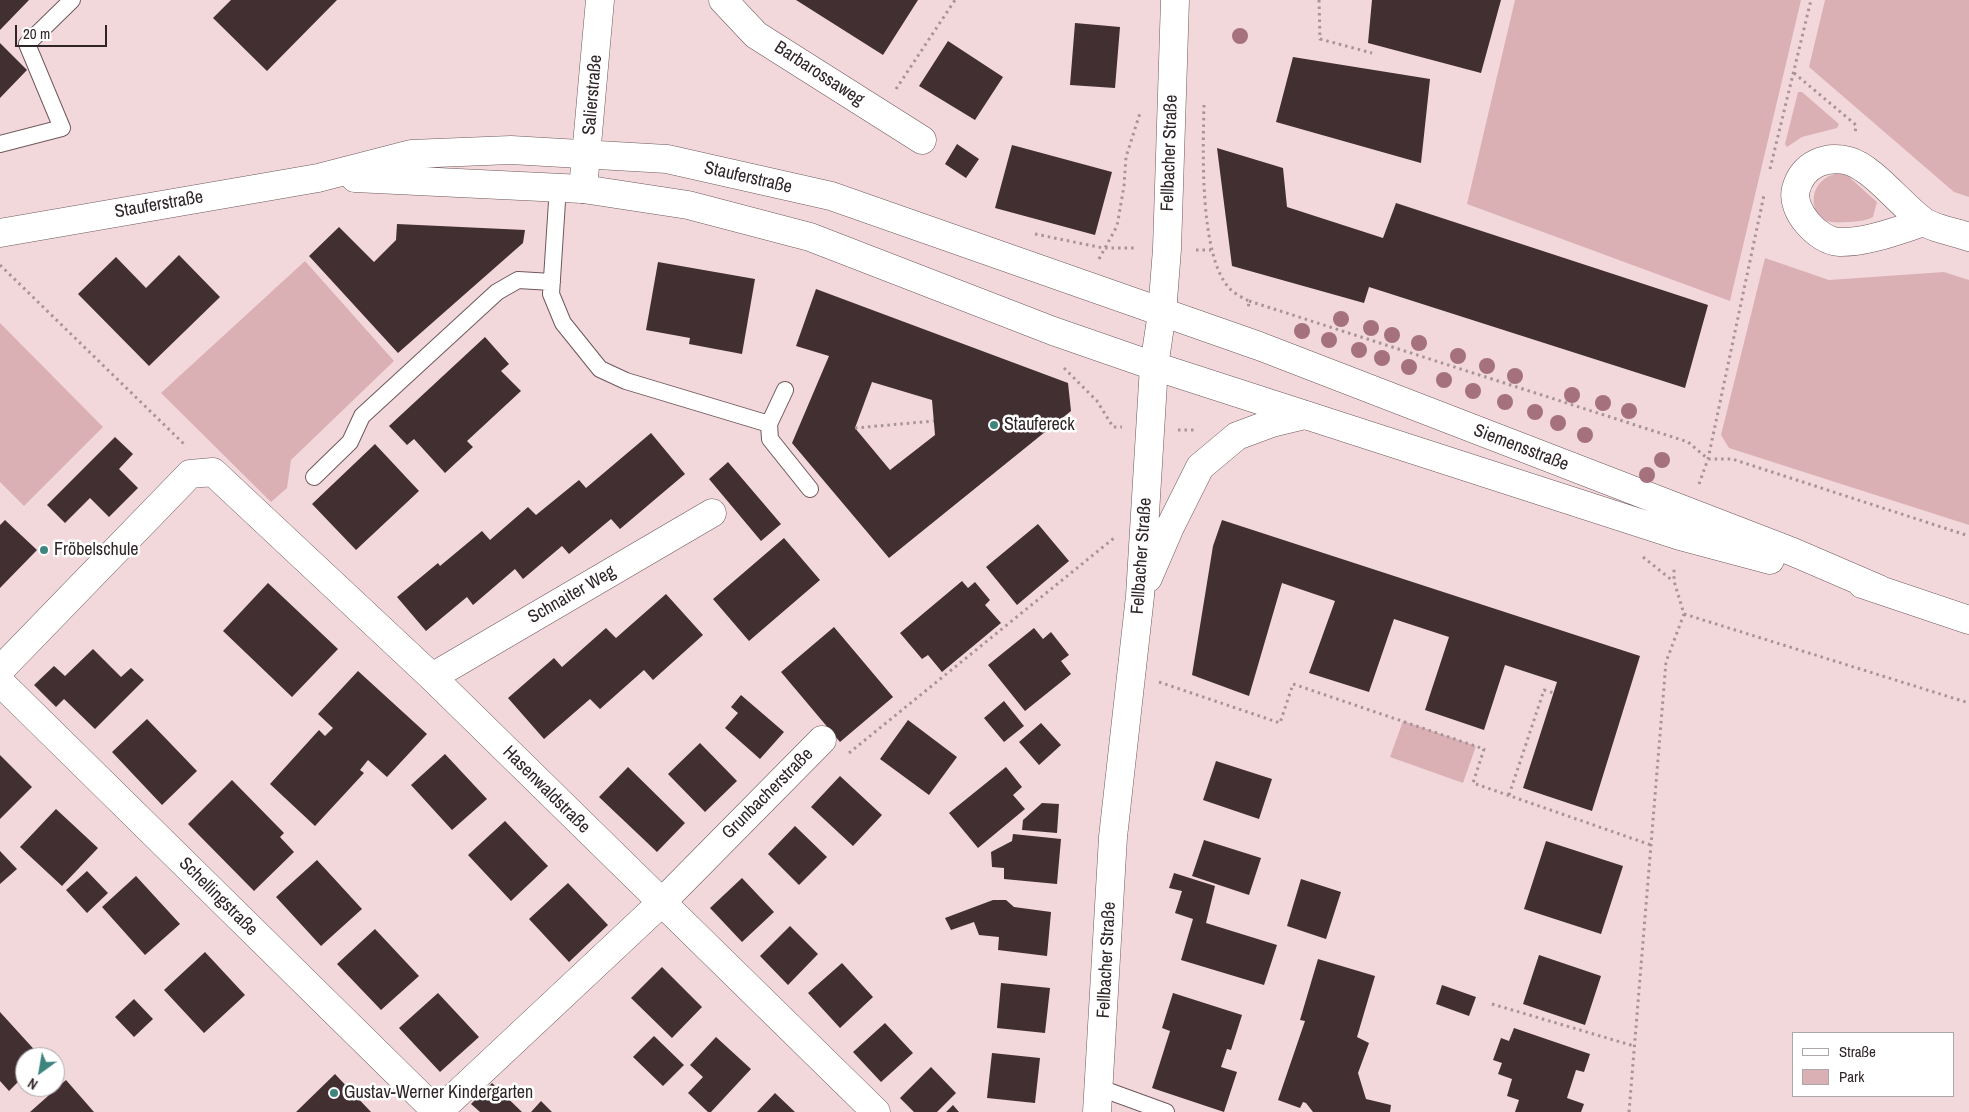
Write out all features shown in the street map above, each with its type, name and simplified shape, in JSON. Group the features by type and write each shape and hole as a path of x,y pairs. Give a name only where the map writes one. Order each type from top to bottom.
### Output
{"street":[{"name":"Salierstraße","path":"570,188 588,153 600,0"},
{"name":"Barbarossaweg","path":"723,0 756,34 922,140"},
{"name":"Fellbacher Straße","path":"1098,1100 1113,837 1140,596 1154,366 1162,313 1167,249 1174,0"},
{"name":"Stauferstraße","path":"0,233 318,178 411,154 511,150 588,153 667,160 832,196 1162,313"},
{"path":"1924,222 1879,236 1838,242 1815,233 1799,210 1796,190 1807,168 1830,158 1852,162 1876,179 1924,222 1969,237"},
{"name":"Stauferstraße","path":"318,178 570,188 688,205 810,237 1053,331 1154,366"},
{"name":"Siemensstraße","path":"1162,313 1259,346 1793,552 1879,589"},
{"name":"Siemensstraße","path":"1154,366 1680,536 1879,589 1969,620"},
{"path":"1140,596 1170,527 1200,468 1237,436 1272,423 1304,415"},
{"path":"0,670 190,474 213,472"},
{"name":"Hasenwaldstraße","path":"213,472 432,677 876,1112"},
{"name":"Schnaiter Weg","path":"432,677 712,513"},
{"name":"Schellingstraße","path":"0,682 438,1112"},
{"name":"Grunbacherstraße","path":"438,1112 661,903 822,740"}],"lane":[{"path":"0,144 62,128 27,44 72,0"},
{"path":"570,188 551,294 562,323 600,369 626,381 769,424"},
{"path":"314,477 350,442 362,416 497,292 518,280 552,282"},
{"path":"784,390 769,424 770,439 810,489"},
{"path":"1098,1100 1166,1112"}],"path":[{"path":"1319,0 1320,39 1372,53"},
{"path":"1769,174 1811,0"},
{"path":"1794,73 1856,125 1852,162"},
{"path":"1204,99 1208,229 1211,250"},
{"path":"1033,234 1103,248 1117,226 1124,186 1126,157 1141,106"},
{"path":"1688,513 1708,459 1764,193"},
{"path":"0,265 213,472"},
{"path":"1249,301 1688,442 1708,459 1732,459 1969,536"},
{"path":"855,428 934,421"},
{"path":"1150,429 1207,430"},
{"name":"Grunbacherstraße","path":"822,740 848,754 985,640 1146,513"},
{"path":"1629,1112 1666,662 1684,614 1674,581"},
{"path":"1684,614 1969,703"},
{"path":"1131,673 1280,723 1293,684 1484,749 1473,783 1651,844"},
{"path":"1509,795 1544,690 1554,693"},
{"path":"1492,1004 1634,1046"}],"green space":[{"path":"1515,0 1801,0 1730,301 1467,204"},
{"path":"1825,0 1969,0 1969,197 1954,192 1809,67"},
{"path":"1798,92 1802,92 1839,124 1837,128 1802,137 1787,147 1785,144"},
{"path":"1839,173 1848,176 1877,202 1873,217 1859,221 1831,222 1823,219 1817,213 1814,206 1814,198 1820,182"},
{"path":"1765,258 1829,280 1944,272 1969,280 1969,525 1729,448 1721,435"},
{"path":"305,261 394,361 291,460 287,488 271,502 161,393"},
{"path":"0,323 103,427 24,506 0,482"},
{"path":"1403,721 1476,746 1463,783 1390,757"}],"building":[{"path":"0,0 29,0 0,30"},
{"path":"231,0 337,0 267,71 213,18"},
{"path":"796,0 918,0 883,55"},
{"path":"1372,0 1501,0 1481,73 1368,43"},
{"path":"1075,23 1120,27 1115,88 1070,85"},
{"path":"948,41 1003,77 975,120 919,86"},
{"path":"0,43 27,70 0,98"},
{"path":"1293,57 1430,79 1421,163 1276,122"},
{"path":"957,144 979,159 966,178 945,164"},
{"path":"1012,145 1112,172 1095,235 995,208"},
{"path":"1217,148 1283,168 1287,207 1383,238 1396,203 1708,305 1685,388 1369,287 1364,303 1232,266"},
{"path":"397,224 525,230 523,243 398,353 309,256 339,227 374,262 396,240"},
{"path":"179,255 220,297 149,366 78,294 116,257 146,288"},
{"path":"658,262 755,279 742,354 689,344 690,338 646,330"},
{"name":"Staufereck","path":"816,289 1068,383 1071,411 889,558 792,443 829,356 796,346","holes":["872,382 932,400 935,435 890,470 855,428"]},
{"path":"485,337 509,364 501,371 521,391 467,441 473,447 445,473 414,439 407,445 389,426"},
{"path":"651,433 685,474 620,529 611,519 569,554 562,546 523,579 515,569 473,605 467,597 426,631 397,597 438,563 440,566 482,531 490,540 528,507 536,515 579,480 586,488"},
{"path":"115,437 133,454 119,469 138,488 109,517 90,498 65,523 47,505"},
{"path":"375,444 419,491 356,550 312,504"},
{"path":"728,462 781,524 761,541 709,479"},
{"path":"5,520 37,550 0,588 0,525"},
{"path":"1222,520 1640,656 1592,811 1523,788 1557,682 1505,665 1484,730 1425,710 1449,637 1394,619 1369,692 1309,673 1335,601 1282,583 1249,696 1192,675 1213,546"},
{"path":"1038,524 1069,561 1017,605 986,567"},
{"path":"784,538 820,580 749,641 713,599"},
{"path":"962,581 968,588 975,582 990,600 985,605 1001,623 942,672 928,655 922,659 900,633"},
{"path":"268,583 338,649 292,697 223,631"},
{"path":"666,594 703,635 653,680 644,670 600,709 590,699 544,739 508,698 554,658 562,667 606,628 616,638"},
{"path":"834,627 893,697 840,742 781,672"},
{"path":"1034,628 1043,639 1051,632 1069,655 1061,661 1071,674 1025,711 988,665"},
{"path":"93,649 121,677 131,668 144,680 95,729 64,699 56,707 34,685 54,666 65,676"},
{"path":"358,671 427,734 387,777 368,760 360,770 364,773 315,826 270,784 319,730 325,736 333,728 318,714"},
{"path":"741,695 784,732 760,759 725,728 738,713 731,707"},
{"path":"1004,701 1024,726 1004,742 984,718"},
{"path":"147,719 197,771 162,805 112,752"},
{"path":"908,720 957,757 929,795 880,759"},
{"path":"1041,723 1061,745 1039,765 1019,742"},
{"path":"700,743 737,781 705,812 668,774"},
{"path":"445,754 487,799 452,830 411,785"},
{"path":"0,755 32,787 0,819"},
{"path":"1216,761 1272,779 1259,819 1203,800"},
{"path":"628,767 685,823 657,852 599,797"},
{"path":"1006,767 1022,787 1013,795 1025,809 978,848 949,813"},
{"path":"840,776 882,815 853,846 811,807"},
{"path":"232,780 284,833 280,837 294,852 254,891 188,824"},
{"path":"1042,803 1059,804 1057,833 1022,830 1023,820"},
{"path":"56,809 98,848 62,886 20,847"},
{"path":"505,821 548,866 511,901 468,855"},
{"path":"795,826 827,857 799,885 768,854"},
{"path":"1013,834 1061,839 1057,884 1004,879 1004,868 992,867 991,852 1012,841"},
{"path":"1204,840 1261,858 1249,895 1192,876"},
{"path":"1546,841 1623,866 1601,934 1524,909"},
{"path":"0,851 17,869 0,884"},
{"path":"317,860 362,909 321,946 276,897"},
{"path":"87,871 108,893 87,913 66,890"},
{"path":"1174,873 1215,886 1206,923 1277,945 1264,985 1181,960 1193,919 1175,913 1182,891 1169,888"},
{"path":"136,876 180,924 145,955 102,907"},
{"path":"742,878 774,912 742,942 710,908"},
{"path":"1301,879 1341,892 1326,939 1287,926"},
{"path":"568,883 608,925 569,962 529,919"},
{"path":"993,900 1006,900 1014,907 1051,912 1047,956 998,950 999,937 979,935 974,922 951,930 945,918"},
{"path":"790,926 818,954 788,985 760,956"},
{"path":"375,929 419,976 381,1010 337,964"},
{"path":"205,952 245,995 204,1033 164,990"},
{"path":"1539,955 1601,976 1585,1025 1523,1004"},
{"path":"1318,959 1375,976 1357,1037 1369,1043 1358,1073 1366,1099 1391,1105 1390,1112 1313,1112 1306,1103 1303,1102 1300,1108 1278,1100 1305,1021 1300,1020"},
{"path":"842,963 873,997 840,1028 808,993"},
{"path":"662,967 702,1007 672,1038 631,998"},
{"path":"1001,983 1050,988 1045,1033 997,1028"},
{"path":"1442,985 1476,997 1469,1016 1436,1004"},
{"path":"438,993 479,1037 440,1072 399,1028"},
{"path":"1173,993 1242,1015 1231,1050 1227,1049 1221,1067 1237,1072 1224,1112 1152,1088 1170,1031 1162,1028"},
{"path":"134,999 153,1019 134,1037 115,1017"},
{"path":"0,1012 32,1047 15,1047 15,1085 9,1091 0,1081"},
{"path":"885,1023 913,1053 881,1082 853,1052"},
{"path":"1514,1028 1590,1054 1584,1072 1576,1070 1567,1098 1584,1104 1581,1112 1515,1112 1519,1100 1507,1096 1512,1079 1498,1074 1502,1063 1493,1060 1501,1038 1509,1041"},
{"path":"654,1036 684,1065 663,1086 633,1057"},
{"path":"716,1037 751,1069 711,1112 708,1112 688,1093 703,1077 690,1065"},
{"path":"992,1053 1040,1058 1035,1103 987,1098"},
{"path":"931,1067 956,1093 937,1112 914,1112 900,1098"},
{"name":"Gustav-Werner Kindergarten","path":"335,1074 371,1112 296,1112"},
{"path":"65,1081 94,1112 30,1112 47,1097 65,1097"},
{"path":"492,1083 522,1112 480,1112 471,1104"},
{"path":"775,1093 795,1112 757,1112"},
{"path":"541,1101 552,1112 531,1112"},
{"path":"953,1105 959,1112 946,1112"}],"place":[{"name":"Staufereck","path":"994,425"},
{"name":"Fröbelschule","path":"44,550"},
{"name":"Gustav-Werner Kindergarten","path":"334,1093"}]}
